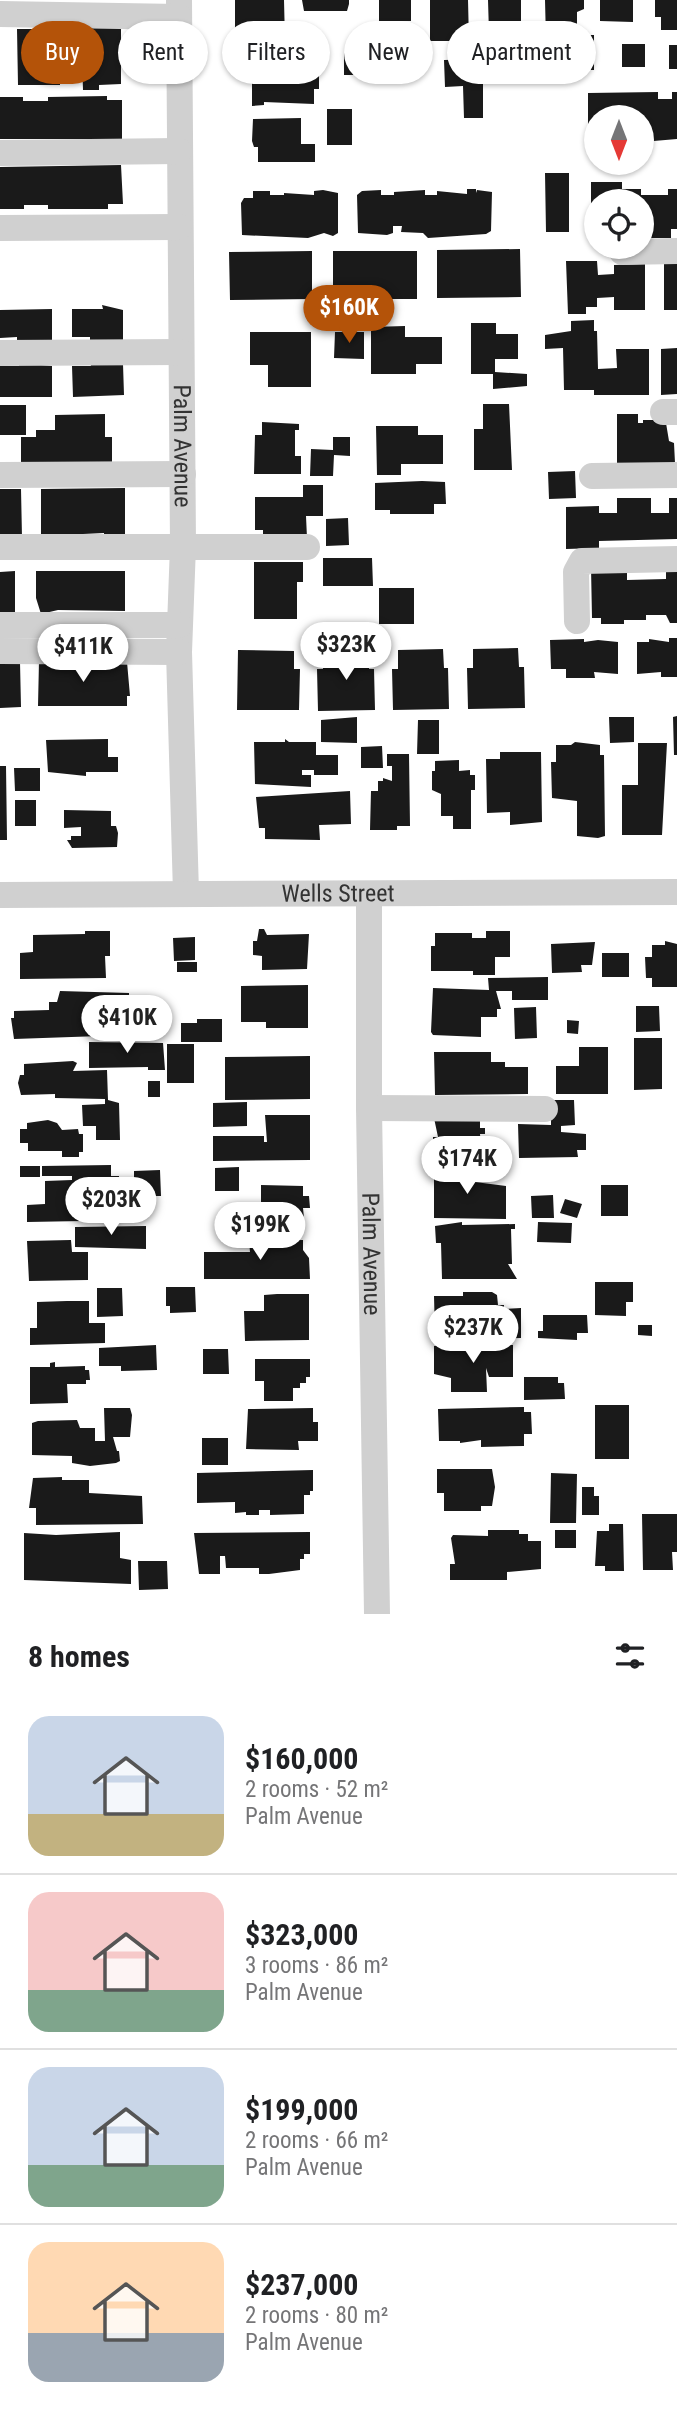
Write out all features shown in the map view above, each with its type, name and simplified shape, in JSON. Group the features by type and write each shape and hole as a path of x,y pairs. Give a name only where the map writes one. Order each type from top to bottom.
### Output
{"street":[{"path":"0,14 179,9"},
{"name":"Palm Avenue","path":"179,9 183,474 179,652 186,893"},
{"path":"0,153 179,151"},
{"path":"0,228 179,227"},
{"path":"654,251 677,251"},
{"path":"0,354 181,352"},
{"path":"0,475 183,474"},
{"path":"592,476 677,475"},
{"path":"0,547 307,547"},
{"path":"577,621 576,572 582,561 677,559"},
{"path":"0,625 179,625"},
{"path":"0,650 179,652"},
{"name":"Wells Street","path":"0,895 677,891"},
{"name":"Palm Avenue","path":"369,894 369,1108 377,1614"},
{"path":"369,1108 545,1109"}],"building":[{"path":"235,0 284,0 285,21 235,21"},
{"path":"302,0 349,0 349,4 347,11 304,11"},
{"path":"379,0 411,0 411,21 379,21"},
{"path":"430,0 468,0 469,21 447,21 447,41 433,41 433,21 430,21"},
{"path":"488,0 521,0 521,21 489,21"},
{"path":"545,0 584,0 584,9 577,12 577,21 546,21"},
{"path":"600,0 633,0 633,22 600,21"},
{"path":"655,0 677,0 677,30 661,30 661,17 655,17"},
{"path":"104,28 118,28 118,84 121,84 99,85 99,90 83,90 83,84 104,84"},
{"path":"17,29 21,29 21,84 60,85 18,85"},
{"path":"622,44 645,44 645,67 622,67"},
{"path":"669,45 677,45 677,69 669,69"},
{"path":"444,60 447,60 447,84 483,84 483,118 464,118 463,86 445,87"},
{"path":"252,84 319,84 319,89 314,89 314,104 264,102 264,105 252,106"},
{"path":"658,92 658,99 672,99 672,92 677,92 677,139 654,141 654,105 588,105 588,93"},
{"path":"107,96 107,100 122,100 122,139 0,139 0,97 48,101 48,97"},
{"path":"327,109 352,109 352,145 327,145"},
{"path":"301,118 301,144 315,144 315,162 258,162 258,147 254,147 252,141 253,119"},
{"path":"121,165 123,204 108,204 108,209 48,209 48,205 24,205 24,209 0,209 0,167"},
{"path":"545,173 569,173 569,232 546,232"},
{"path":"591,182 622,182 622,189 591,189"},
{"path":"467,189 476,189 476,193 477,190 492,192 491,231 486,234 428,238 423,233 401,232 402,226 393,226 393,233 387,235 358,233 357,195 362,191 381,190 381,195 394,195 394,192 425,190 425,195 437,195 437,191 467,194"},
{"path":"668,189 677,189 677,229 671,229 671,238 654,238 654,195 668,195"},
{"path":"253,191 270,191 270,195 314,195 314,191 338,193 338,233 333,236 324,233 308,238 242,235 241,203 244,198 253,198"},
{"path":"520,249 521,297 437,298 437,250"},
{"path":"312,251 312,299 230,300 229,252"},
{"path":"333,251 417,251 417,299 333,299"},
{"path":"566,261 597,261 598,275 614,274 614,265 645,264 645,310 614,310 614,297 597,298 597,307 586,307 586,314 568,314"},
{"path":"664,264 677,264 677,310 664,310"},
{"path":"102,305 123,310 123,341 90,343 90,337 72,337 72,309 103,309"},
{"path":"52,309 52,342 17,344 17,337 0,338 0,310"},
{"path":"594,320 598,369 617,368 616,349 649,349 649,395 594,395 594,390 564,390 563,348 545,349 545,335 571,331 571,321"},
{"path":"471,323 496,323 496,334 518,334 518,359 495,359 495,372 527,374 527,386 493,389 493,374 471,374"},
{"path":"405,326 405,337 442,337 442,364 416,364 416,374 371,374 371,327"},
{"path":"250,332 311,332 311,387 268,387 268,365 250,365"},
{"path":"335,332 364,332 364,359 334,358"},
{"path":"677,348 677,394 661,395 661,349"},
{"path":"19,363 52,366 52,397 0,397 0,366 19,366"},
{"path":"90,363 123,364 124,395 73,397 72,366 91,366"},
{"path":"483,404 509,404 512,470 474,470 474,429 483,429"},
{"path":"0,405 26,405 26,435 0,435"},
{"path":"105,414 105,437 112,437 112,466 21,465 21,437 36,437 36,430 55,430 55,415"},
{"path":"617,414 638,414 638,423 643,423 643,420 661,420 666,423 669,441 674,443 675,463 617,464"},
{"path":"262,422 299,424 299,430 295,430 295,456 301,456 301,474 254,474 255,435 262,435"},
{"path":"376,426 418,426 418,435 443,435 443,464 401,464 401,475 377,475"},
{"path":"333,437 350,437 350,456 334,455 333,476 310,476 311,449 333,450"},
{"path":"575,471 576,498 549,499 548,472"},
{"path":"445,482 446,504 434,504 434,514 390,514 390,510 375,510 375,483"},
{"path":"303,485 323,485 323,516 306,516 307,538 263,541 263,530 255,530 255,497 303,497"},
{"path":"125,488 125,536 104,536 104,533 41,536 41,489"},
{"path":"0,489 21,489 22,537 0,537"},
{"path":"617,498 651,498 651,513 669,513 669,498 677,498 677,539 599,541 599,548 566,549 566,507 599,506 599,513 617,513"},
{"path":"348,518 349,545 326,546 326,519"},
{"path":"323,558 372,558 373,586 323,586"},
{"path":"254,562 303,562 303,582 297,582 297,619 254,619"},
{"path":"627,566 627,580 666,579 666,566 677,566 677,623 670,623 666,615 646,615 646,620 624,620 624,624 601,624 601,618 592,618 591,567"},
{"path":"15,571 15,612 0,612 0,572"},
{"path":"36,571 125,571 125,611 58,610 41,614 36,598"},
{"path":"379,588 414,588 414,624 379,624"},
{"path":"669,638 677,638 677,677 661,677 661,672 637,674 637,642 649,642 649,639 669,642"},
{"path":"584,639 584,642 618,642 618,674 594,672 595,678 566,678 566,669 551,669 550,640"},
{"path":"518,648 519,667 524,667 525,708 468,709 467,668 473,668 473,649"},
{"path":"443,649 444,668 448,668 449,709 393,710 392,669 398,669 398,650"},
{"path":"238,650 294,651 294,669 300,669 299,710 237,710"},
{"path":"323,650 369,650 369,669 374,669 375,710 318,711 317,669 323,669"},
{"path":"39,661 127,662 130,696 127,696 127,706 38,706"},
{"path":"0,662 20,662 21,707 0,708"},
{"path":"677,716 677,755 674,755 673,717"},
{"path":"357,717 357,743 321,742 321,720"},
{"path":"609,717 634,717 634,742 610,743"},
{"path":"418,720 439,720 439,754 417,754"},
{"path":"108,739 108,757 118,757 118,772 86,772 86,776 48,772 46,740"},
{"path":"285,739 289,742 316,742 316,755 338,755 338,775 314,775 314,770 302,770 302,775 311,775 311,787 255,784 254,742 285,742"},
{"path":"575,742 600,745 600,755 604,755 605,836 598,838 577,836 577,801 552,798 551,762 556,762 556,745 571,745"},
{"path":"638,743 667,743 662,835 622,835 622,785 638,785"},
{"path":"382,746 383,768 361,768 361,747"},
{"path":"500,752 541,752 542,822 510,825 510,812 487,813 486,759 500,759"},
{"path":"387,754 409,754 410,826 397,826 397,830 370,830 371,791 378,791 378,781 383,781 383,778 392,781 392,766 387,766"},
{"path":"459,760 459,771 470,770 470,775 475,775 475,790 471,790 471,829 453,829 453,816 441,816 441,794 432,790 435,761"},
{"path":"0,766 6,766 7,840 0,840"},
{"path":"14,768 40,768 40,791 15,791"},
{"path":"350,791 351,824 319,825 320,840 265,839 265,828 259,828 256,797"},
{"path":"15,800 36,800 36,826 15,826"},
{"path":"64,810 111,811 111,826 116,826 118,833 117,847 72,848 67,840 71,840 71,836 81,836 81,827 64,828"},
{"path":"259,929 264,929 267,935 309,934 307,969 262,970 262,956 253,955 253,941 257,941"},
{"path":"85,931 110,931 110,956 105,956 106,978 20,979 20,953 33,952 33,935 85,934"},
{"path":"486,931 510,931 510,957 495,957 495,975 473,975 473,971 431,971 431,946 435,946 435,933 472,933 472,938 486,938"},
{"path":"195,937 195,960 174,961 173,938"},
{"path":"665,941 677,944 677,987 652,987 652,978 646,978 645,957 652,957 652,945 665,945"},
{"path":"595,942 592,965 581,965 582,972 552,973 551,944"},
{"path":"602,953 629,953 629,977 602,977"},
{"path":"177,962 197,962 197,972 177,972"},
{"path":"548,977 548,1000 512,1000 512,991 496,991 501,1009 497,1009 497,1017 481,1017 481,1037 433,1035 431,1032 433,988 489,990 488,978"},
{"path":"308,985 308,1028 266,1028 266,1022 241,1022 241,986"},
{"path":"60,991 129,993 129,1035 14,1039 11,1018 14,1018 14,1011 49,1010 49,1002 57,1002"},
{"path":"636,1006 659,1006 660,1031 636,1032"},
{"path":"536,1007 537,1038 515,1039 514,1008"},
{"path":"197,1019 222,1019 222,1042 181,1042 181,1023 197,1023"},
{"path":"567,1020 579,1021 578,1034 567,1033"},
{"path":"634,1038 662,1038 662,1089 634,1090"},
{"path":"89,1042 163,1043 165,1070 148,1070 148,1067 89,1068"},
{"path":"167,1044 194,1044 194,1083 167,1083"},
{"path":"579,1047 608,1047 608,1094 556,1094 556,1066 579,1066"},
{"path":"434,1052 491,1052 491,1062 505,1062 505,1067 528,1067 528,1094 435,1095"},
{"path":"310,1056 310,1099 225,1100 225,1057"},
{"path":"77,1063 73,1071 107,1070 108,1100 119,1103 120,1140 96,1140 96,1126 83,1126 82,1105 105,1104 105,1099 55,1098 55,1094 21,1095 18,1083 20,1075 24,1075 24,1064"},
{"path":"148,1081 160,1081 160,1097 148,1097"},
{"path":"551,1100 574,1100 575,1125 561,1126 561,1132 586,1134 586,1150 577,1150 578,1157 519,1158 518,1124 551,1125"},
{"path":"247,1102 247,1126 213,1127 213,1103"},
{"path":"480,1113 480,1128 485,1128 485,1134 480,1134 482,1156 433,1157 433,1137 438,1137 434,1118"},
{"path":"265,1115 310,1115 310,1160 213,1161 213,1136 264,1136 264,1142 267,1142"},
{"path":"48,1120 57,1123 62,1130 78,1129 79,1134 83,1134 83,1152 79,1152 79,1157 62,1157 62,1151 28,1151 28,1143 20,1143 20,1129 27,1129 27,1123"},
{"path":"111,1165 111,1176 119,1176 119,1188 104,1188 104,1177 101,1177 101,1205 83,1205 83,1221 27,1222 27,1205 45,1204 45,1181 72,1180 72,1176 42,1176 42,1166"},
{"path":"20,1166 40,1166 40,1177 20,1177"},
{"path":"239,1167 239,1191 215,1191 215,1168"},
{"path":"475,1168 475,1182 506,1186 506,1219 434,1218 434,1169"},
{"path":"160,1170 161,1196 134,1196 134,1171"},
{"path":"261,1185 303,1186 303,1196 309,1196 310,1208 303,1208 304,1218 266,1219 266,1202 261,1202"},
{"path":"601,1185 628,1185 628,1216 601,1216"},
{"path":"553,1195 554,1218 532,1218 531,1196"},
{"path":"565,1199 582,1204 577,1218 560,1213"},
{"path":"462,1222 462,1225 515,1224 515,1229 511,1229 512,1264 508,1264 517,1279 442,1279 441,1243 436,1243 435,1226"},
{"path":"538,1222 572,1223 571,1243 537,1242"},
{"path":"146,1226 146,1249 75,1247 75,1227"},
{"path":"71,1240 72,1252 88,1252 88,1280 29,1281 27,1241"},
{"path":"303,1240 303,1250 309,1258 310,1279 204,1279 204,1252 250,1252 249,1241"},
{"path":"595,1282 633,1282 633,1302 626,1302 626,1316 595,1315"},
{"path":"166,1287 195,1287 196,1312 170,1313 170,1306 166,1306"},
{"path":"97,1288 122,1288 123,1316 97,1317"},
{"path":"463,1292 492,1292 497,1295 498,1305 504,1305 504,1309 521,1308 521,1338 454,1339 454,1334 435,1334 434,1296 463,1296"},
{"path":"309,1294 309,1340 245,1341 244,1311 264,1311 264,1295"},
{"path":"89,1301 89,1323 105,1323 105,1343 30,1345 30,1328 37,1328 37,1302"},
{"path":"543,1315 587,1315 588,1333 577,1333 577,1340 538,1338 538,1331 543,1331"},
{"path":"638,1325 652,1325 652,1336 638,1335"},
{"path":"156,1345 157,1370 121,1371 121,1366 99,1366 99,1348"},
{"path":"513,1345 513,1377 489,1377 486,1368 487,1392 451,1392 451,1378 434,1374 434,1346"},
{"path":"203,1349 228,1349 229,1374 203,1374"},
{"path":"255,1359 310,1359 310,1377 306,1377 306,1383 300,1383 300,1388 293,1388 293,1401 264,1401 264,1381 255,1381"},
{"path":"55,1362 55,1367 85,1366 85,1370 89,1370 90,1380 86,1380 86,1384 67,1384 68,1403 30,1404 30,1367 50,1367 50,1363"},
{"path":"524,1377 558,1377 558,1383 564,1383 565,1399 524,1400"},
{"path":"595,1405 629,1405 629,1459 595,1459"},
{"path":"524,1407 524,1412 531,1412 532,1434 524,1434 524,1446 481,1447 481,1440 460,1443 439,1441 438,1409"},
{"path":"104,1408 130,1408 130,1437 113,1437 120,1461 90,1466 72,1463 72,1456 32,1455 32,1423 38,1421 77,1420 80,1428 95,1428 95,1441 105,1441"},
{"path":"313,1408 313,1422 318,1422 318,1441 298,1441 299,1450 246,1449 248,1409"},
{"path":"202,1438 228,1438 228,1465 202,1465"},
{"path":"437,1469 492,1469 495,1487 492,1506 481,1506 481,1511 444,1511 444,1493 437,1493"},
{"path":"313,1470 313,1491 310,1491 310,1495 304,1495 304,1514 270,1515 270,1510 259,1510 259,1515 246,1515 246,1512 235,1513 235,1502 197,1503 197,1473"},
{"path":"551,1473 577,1474 576,1523 550,1523"},
{"path":"62,1477 62,1480 89,1480 89,1493 142,1496 143,1524 36,1525 36,1508 29,1508 33,1478"},
{"path":"582,1487 594,1487 594,1496 599,1496 599,1515 582,1515"},
{"path":"642,1514 677,1514 677,1552 672,1552 673,1570 643,1570"},
{"path":"609,1524 623,1524 624,1571 605,1571 605,1566 595,1566 597,1531 609,1531"},
{"path":"488,1530 519,1530 519,1534 528,1534 528,1541 541,1541 541,1569 507,1572 507,1580 450,1580 450,1564 455,1564 451,1538 453,1535 488,1536"},
{"path":"555,1530 576,1530 576,1548 555,1548"},
{"path":"120,1532 120,1558 131,1560 131,1584 24,1580 24,1533 56,1535"},
{"path":"310,1532 310,1554 304,1554 304,1559 300,1559 300,1570 259,1574 259,1568 226,1568 225,1556 220,1556 220,1574 199,1574 194,1533"},
{"path":"138,1561 167,1561 168,1589 139,1590"}]}
